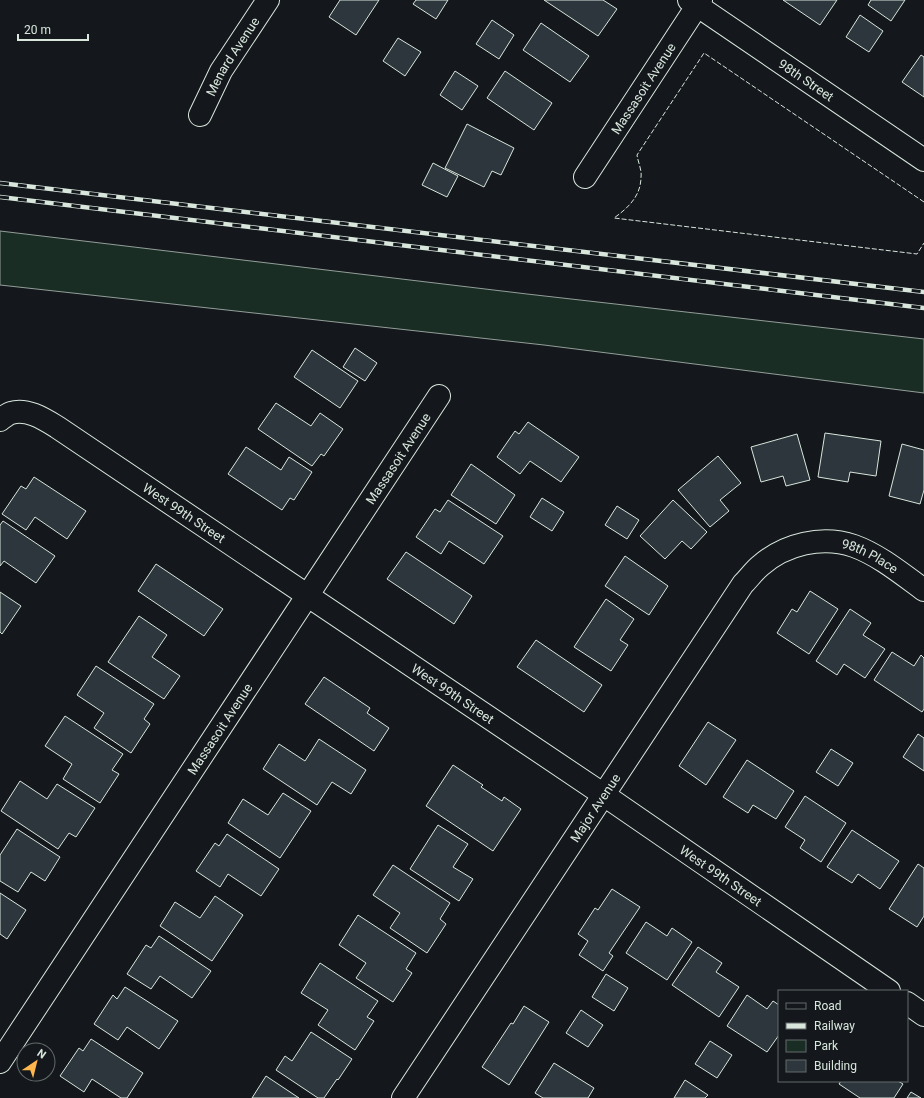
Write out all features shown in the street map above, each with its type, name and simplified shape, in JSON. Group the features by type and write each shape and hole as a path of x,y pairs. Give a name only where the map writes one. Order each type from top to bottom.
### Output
{"street":[{"name":"Menard Avenue","path":"200,115 221,71 268,0"},
{"name":"98th Street","path":"696,2 924,160"},
{"name":"Massasoit Avenue","path":"585,177 696,2"},
{"name":"Massasoit Avenue","path":"0,1062 439,396"},
{"name":"West 99th Street","path":"5,416 23,412 40,417 56,426 604,795 888,990"},
{"name":"98th Place","path":"810,542 832,540 854,546 879,559 924,590"},
{"name":"Major Avenue","path":"409,1096 743,584 760,566 780,552 810,542"},
{"path":"908,1004 924,1015"}],"green space":[{"path":"0,231 527,294 924,339 924,393 544,345 0,285"}],"building":[{"path":"340,0 379,0 356,35 329,17"},
{"path":"416,0 448,0 436,19 413,4"},
{"path":"544,0 603,0 617,9 598,36"},
{"path":"783,0 837,0 820,25"},
{"path":"871,0 905,0 891,21 868,5"},
{"path":"860,15 883,31 869,52 846,37"},
{"path":"492,20 514,35 499,59 476,44"},
{"path":"541,23 589,56 570,82 523,50"},
{"path":"398,38 421,52 405,76 383,61"},
{"path":"921,55 924,57 924,97 902,82"},
{"path":"455,71 478,86 462,110 440,95"},
{"path":"505,71 552,103 534,130 487,98"},
{"path":"467,124 514,148 501,175 492,171 484,187 445,168"},
{"path":"433,163 458,176 447,197 422,185"},
{"path":"355,348 377,363 365,381 343,367"},
{"path":"312,350 358,381 340,408 294,377"},
{"path":"276,403 311,426 320,413 343,429 324,456 321,454 312,466 258,429"},
{"path":"528,422 579,457 561,482 530,461 520,474 497,457 515,431 519,434"},
{"path":"825,433 881,441 876,476 850,472 848,482 818,477"},
{"path":"797,434 810,480 786,486 783,476 761,482 751,447"},
{"path":"902,444 924,450 924,490 920,504 889,496"},
{"path":"246,447 281,470 289,457 312,472 294,500 290,498 282,510 228,474"},
{"path":"718,456 741,483 720,500 729,511 710,527 678,490"},
{"path":"471,464 515,495 496,524 451,495"},
{"path":"34,477 86,511 67,539 35,517 26,530 2,514 21,486 26,489"},
{"path":"542,498 564,512 552,531 530,517"},
{"path":"448,500 503,536 484,564 449,541 441,554 416,537 435,509 440,512"},
{"path":"673,500 707,532 691,549 682,541 665,559 640,536"},
{"path":"617,506 639,520 627,539 605,525"},
{"path":"3,521 55,556 36,583 4,561 0,566 0,525"},
{"path":"406,552 472,596 454,624 387,579"},
{"path":"625,556 668,586 649,615 605,586"},
{"path":"156,564 223,609 204,636 138,591"},
{"path":"810,591 838,609 809,654 777,633 792,609 797,612"},
{"path":"0,592 21,606 2,634 0,632"},
{"path":"606,599 634,619 620,640 628,645 611,671 574,647"},
{"path":"850,609 871,623 863,635 885,649 865,678 844,664 837,675 816,661"},
{"path":"139,616 167,635 152,657 180,676 164,699 108,662"},
{"path":"536,640 602,685 584,712 517,667"},
{"path":"892,652 914,666 921,655 924,658 924,709 922,712 874,680"},
{"path":"96,666 154,704 144,719 150,724 131,753 94,728 104,713 77,695"},
{"path":"324,677 370,708 367,713 389,728 374,751 305,704"},
{"path":"65,716 123,754 112,770 119,774 100,803 63,779 72,764 45,746"},
{"path":"708,722 736,740 706,785 679,766"},
{"path":"918,734 924,738 924,771 903,757"},
{"path":"319,739 366,770 351,794 332,782 317,805 263,769 279,744 305,761"},
{"path":"831,749 853,763 838,786 816,772"},
{"path":"747,760 794,791 776,819 753,805 748,813 723,797"},
{"path":"453,765 483,785 481,787 502,801 504,797 521,809 493,851 426,806"},
{"path":"20,781 47,799 57,784 95,808 76,837 69,833 58,849 1,811"},
{"path":"283,793 311,811 280,858 228,823 243,799 268,815"},
{"path":"805,796 846,823 821,862 800,848 805,840 785,827"},
{"path":"438,825 468,844 453,867 473,879 459,901 410,869"},
{"path":"17,829 60,857 45,881 31,872 18,892 0,881 0,855"},
{"path":"852,830 899,861 880,889 858,874 852,883 827,867"},
{"path":"227,834 279,869 261,896 228,874 220,887 196,871 215,843 219,846"},
{"path":"918,864 924,868 924,916 917,927 889,909"},
{"path":"393,865 450,903 440,919 446,924 427,953 390,928 400,913 373,895"},
{"path":"612,889 640,907 609,953 613,956 603,971 579,955 588,941 578,934 595,908 598,910"},
{"path":"0,893 26,910 7,939 0,934"},
{"path":"215,896 243,915 212,961 160,926 175,902 200,918"},
{"path":"358,915 416,953 406,969 412,973 393,1002 356,978 366,963 339,945"},
{"path":"646,922 667,936 672,928 692,942 667,980 626,953"},
{"path":"159,936 211,971 192,998 160,976 151,989 127,974 146,945 151,948"},
{"path":"698,947 722,963 716,972 739,987 719,1017 672,985"},
{"path":"320,963 378,1001 367,1017 374,1021 355,1050 318,1025 328,1010 301,993"},
{"path":"606,974 628,988 614,1011 592,997"},
{"path":"125,987 178,1021 159,1049 127,1027 118,1040 94,1024 113,995 117,999"},
{"path":"747,995 767,1009 773,1001 778,1004 778,1036 767,1052 727,1026"},
{"path":"524,1006 549,1022 509,1085 482,1067"},
{"path":"581,1010 603,1025 588,1047 566,1033"},
{"path":"311,1032 352,1059 324,1098 318,1098 276,1070 285,1056 292,1061"},
{"path":"91,1039 143,1073 127,1098 121,1098 92,1079 84,1092 60,1076 79,1048 83,1051"},
{"path":"710,1041 732,1055 717,1078 695,1064"},
{"path":"554,1063 594,1088 588,1098 543,1098 535,1093"},
{"path":"266,1076 299,1098 252,1098"},
{"path":"685,1080 708,1095 705,1098 674,1098"},
{"path":"840,1082 900,1082 903,1084 894,1098 860,1098 839,1084"},
{"path":"911,1092 921,1098 907,1098"}],"railway":[{"path":"0,183 924,292"},
{"path":"0,197 924,308"}],"fence":[{"path":"924,202 704,53 637,155 641,174 639,190 629,206 614,218 917,254 924,243"}]}
